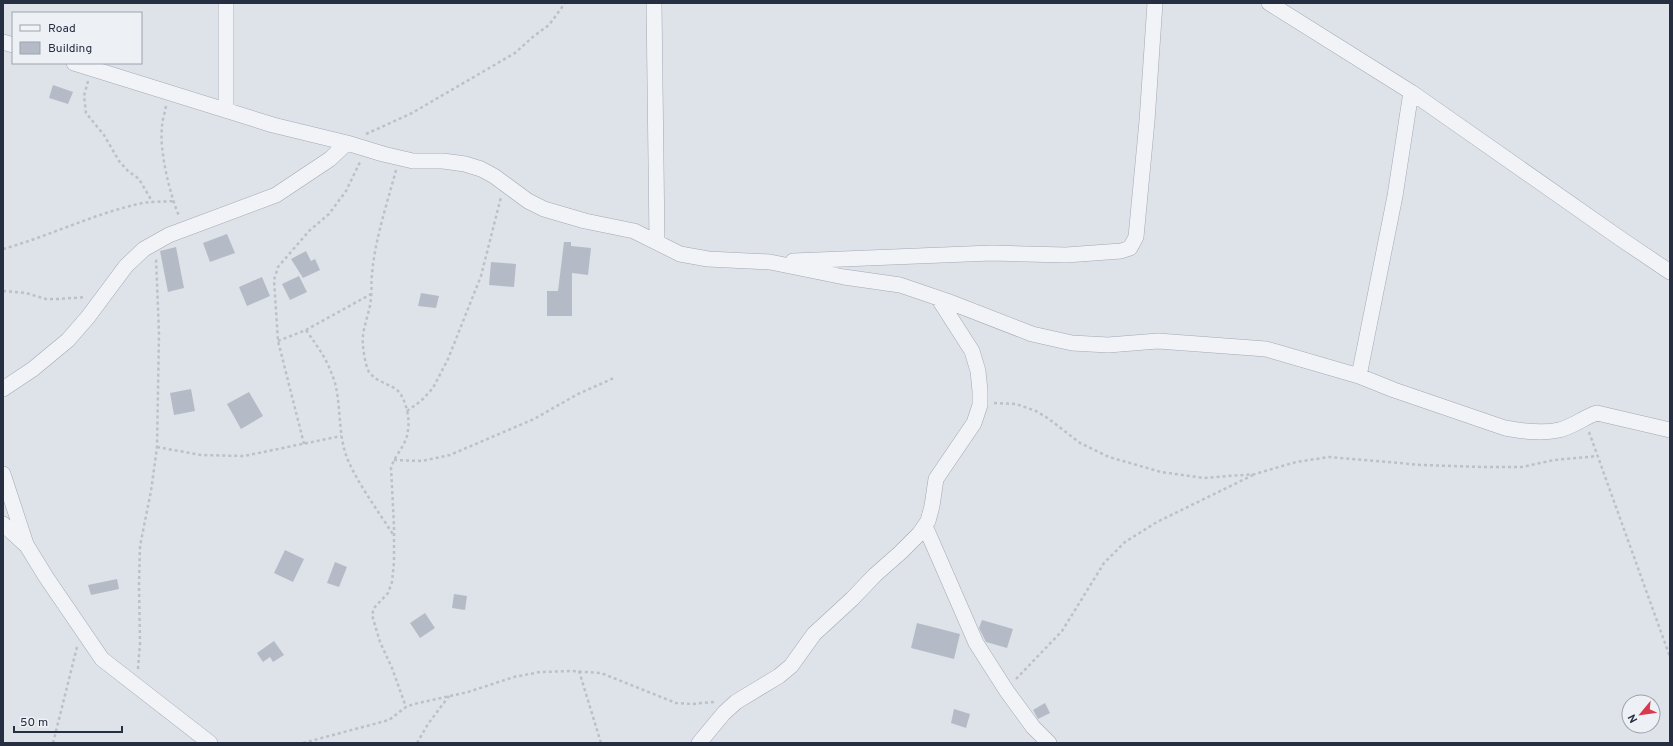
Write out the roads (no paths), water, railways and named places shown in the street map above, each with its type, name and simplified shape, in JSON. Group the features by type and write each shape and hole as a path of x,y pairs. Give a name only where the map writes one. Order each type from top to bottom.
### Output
{"street":[{"path":"226,3 226,110"},
{"path":"654,3 656,242"},
{"path":"78,64 273,125 399,158 413,161 443,161 465,164 481,169 504,183 528,201 544,209 584,221 634,231 680,254 708,259 770,262 992,253 1066,255 1121,251 1130,248 1136,237 1156,3"},
{"path":"1269,3 1411,92 1620,239 1670,272"},
{"path":"1359,376 1394,196 1411,92"},
{"path":"3,389 33,368 68,340 88,317 126,266 144,249 186,229 276,195 307,176 348,144"},
{"path":"770,262 844,277 900,285 1032,334 1055,340 1108,345 1158,341 1266,349 1359,376 1394,390 1505,428 1524,431 1559,430 1588,416 1603,414 1670,430"},
{"path":"699,743 724,712 736,702 779,676 791,666 814,634 901,552 919,534 928,521 936,479 974,423 980,405 978,371 972,351 938,298"},
{"path":"3,474 27,546 46,577 102,659 210,743"},
{"path":"3,524 27,546"},
{"path":"924,526 976,643 1006,690 1033,727 1049,743"}]}
